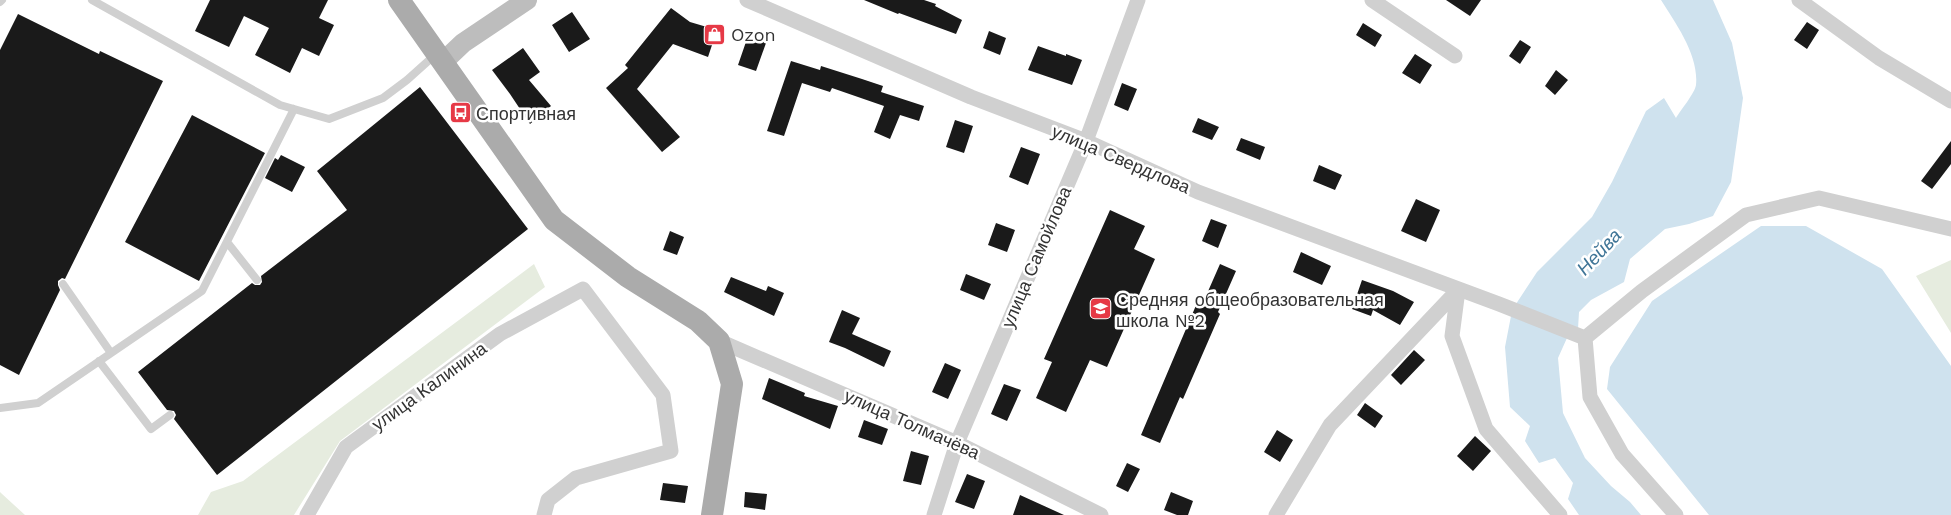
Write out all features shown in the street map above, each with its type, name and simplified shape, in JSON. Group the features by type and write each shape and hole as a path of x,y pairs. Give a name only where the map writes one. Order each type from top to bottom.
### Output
{"main road":[{"path":"399,0 554,220 628,277 698,321 719,341 732,384 712,515"},
{"path":"440,58 527,0"}],"street":[{"name":"улица Свердлова","path":"747,0 971,98 1086,141 1198,192 1585,338"},
{"name":"улица Самойлова","path":"934,515 957,442 1086,141 1138,0"},
{"path":"1372,0 1455,56"},
{"path":"1800,0 1879,58 1951,101"},
{"path":"1676,515 1622,454 1590,397 1585,338 1642,291 1746,215 1819,198 1951,229"},
{"name":"улица Калинина","path":"307,515 346,447 500,334 583,290 663,395 671,451 576,478 548,500 544,515"},
{"path":"1276,515 1330,425 1458,290"},
{"path":"1458,290 1452,336 1486,429 1560,515"},
{"name":"улица Толмачёва","path":"719,341 957,442 1101,515"}],"lane":[{"path":"92,0 272,100 294,109 329,119 383,98 440,58"},
{"path":"0,408 38,403 202,291 294,109"},
{"path":"227,242 257,280"},
{"path":"63,284 111,353"},
{"path":"99,361 151,429 170,414"}],"shaded area":[{"path":"1951,260 1951,333 1916,276"},
{"path":"534,264 545,287 340,441 294,515 198,515 211,492 243,481"},
{"path":"1,493 25,515 0,515"}],"water":[{"name":"Нейва","path":"1661,0 1713,0 1732,43 1743,98 1731,182 1713,216 1665,229 1630,259 1624,282 1591,300 1579,312 1578,329 1516,304 1537,272 1592,217 1612,182 1646,111 1664,98 1676,118 1695,88 1696,74 1690,51"},
{"path":"1761,226 1806,226 1882,269 1951,366 1951,515 1709,515 1607,389 1610,367 1652,301"},
{"path":"1511,316 1567,338 1558,358 1563,413 1585,458 1641,515 1579,515 1568,499 1573,483 1555,458 1539,463 1525,441 1530,426 1510,407 1505,347"}],"building":[{"path":"210,0 328,0 319,18 334,25 319,56 302,48 290,73 255,55 269,28 244,16 229,47 195,31"},
{"path":"864,0 924,0 936,4 935,6 962,20 956,34"},
{"path":"1446,0 1481,0 1470,16"},
{"path":"671,8 690,22 717,30 708,57 673,44 637,89 680,137 662,152 606,88 628,68 625,65"},
{"path":"572,12 590,39 569,52 552,25"},
{"path":"18,14 99,54 100,51 163,81 65,279 62,278 58,281 60,290 19,375 0,365 0,50"},
{"path":"1807,22 1819,30 1807,49 1794,40"},
{"path":"1363,23 1382,35 1375,47 1356,35"},
{"path":"989,31 1006,38 1000,55 983,48"},
{"path":"748,36 766,43 756,71 738,65"},
{"path":"1520,40 1531,47 1520,64 1509,56"},
{"path":"1038,46 1082,60 1072,85 1028,70"},
{"path":"523,48 540,72 529,80 551,106 530,124 492,70"},
{"path":"1415,54 1432,65 1420,84 1402,73"},
{"path":"791,61 820,70 821,66 883,86 881,92 924,106 919,121 900,115 890,139 874,132 884,106 832,88 830,92 802,83 784,136 767,131"},
{"path":"1556,70 1568,80 1555,95 1545,86"},
{"path":"1122,83 1137,89 1128,111 1114,105"},
{"path":"420,87 528,229 217,475 174,419 176,415 174,411 167,410 138,372 252,283 260,285 262,282 261,276 347,210 317,171"},
{"path":"192,115 265,153 199,281 125,242"},
{"path":"1198,118 1219,127 1212,140 1192,132"},
{"path":"955,120 973,126 964,153 946,147"},
{"path":"1241,138 1265,147 1260,160 1236,150"},
{"path":"1951,141 1951,164 1932,189 1921,181"},
{"path":"1021,147 1040,154 1028,185 1009,177"},
{"path":"281,155 305,167 292,192 265,178 275,158 278,160"},
{"path":"1319,165 1342,175 1335,190 1313,181"},
{"path":"1416,199 1440,210 1426,242 1401,231"},
{"name":"Средняя общеобразовательная школа №2","path":"1110,210 1145,226 1134,249 1155,259 1107,367 1090,360 1066,412 1036,398 1052,362 1044,359"},
{"path":"1211,219 1227,225 1218,248 1202,241"},
{"path":"996,223 1015,230 1007,252 988,245"},
{"path":"670,231 684,237 677,255 663,250"},
{"path":"1301,252 1331,266 1322,285 1293,272"},
{"path":"1220,264 1236,271 1218,312 1220,314 1183,399 1180,397 1160,443 1141,435 1197,303 1202,305"},
{"path":"966,274 991,284 984,300 960,290"},
{"path":"731,277 766,291 768,286 784,293 774,316 724,292"},
{"path":"1362,280 1393,291 1414,302 1400,325 1373,310 1371,316 1352,309"},
{"path":"842,310 860,318 852,334 891,351 884,367 829,342"},
{"path":"1414,350 1425,360 1401,385 1391,375"},
{"path":"945,363 961,370 948,399 932,392"},
{"path":"769,378 805,393 804,396 838,406 830,429 762,399"},
{"path":"1004,384 1021,390 1007,421 991,414"},
{"path":"1365,403 1383,416 1375,428 1357,415"},
{"path":"864,420 888,429 882,445 858,437"},
{"path":"1277,430 1293,440 1280,462 1264,452"},
{"path":"1475,436 1491,451 1473,471 1457,456"},
{"path":"911,451 929,456 921,485 903,481"},
{"path":"1127,463 1140,469 1128,492 1116,486"},
{"path":"967,474 985,481 974,509 955,502"},
{"path":"663,483 688,486 685,503 660,500"},
{"path":"745,492 767,494 765,510 744,507"},
{"path":"1171,492 1193,501 1188,515 1177,515 1164,510"},
{"path":"1020,495 1064,515 1013,515"}],"place":[{"name":"Ozon","path":"715,34"},
{"name":"Спортивная","path":"460,113"},
{"name":"Средняя общеобразовательная школа №2","path":"1100,309"}]}
